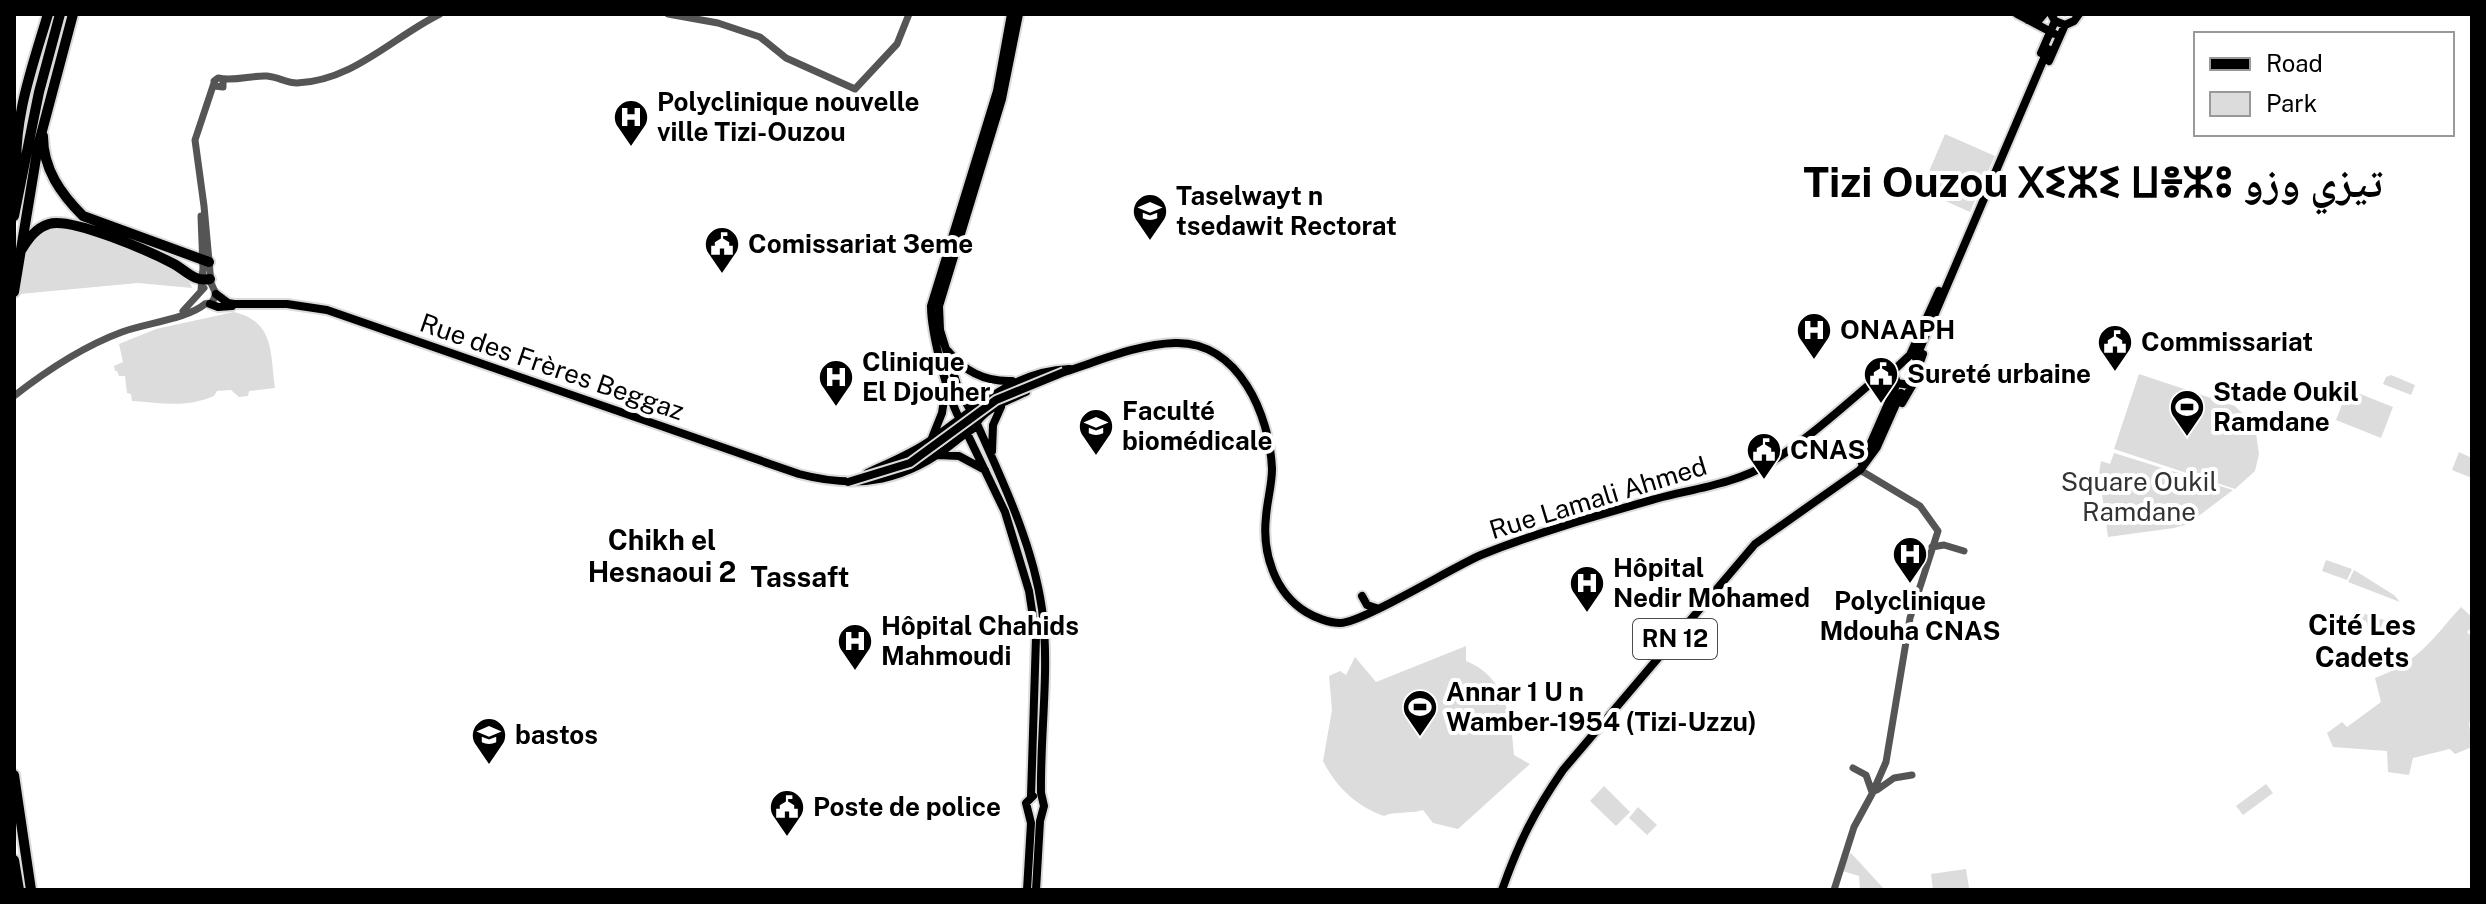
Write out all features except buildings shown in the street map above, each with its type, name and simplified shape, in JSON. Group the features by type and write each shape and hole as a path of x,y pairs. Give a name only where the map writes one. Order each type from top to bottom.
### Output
{"highway":[{"path":"18,193 15,141 18,119 48,14"},
{"path":"14,216 39,92 60,14"},
{"path":"14,292 43,120 73,14"},
{"path":"43,120 46,158 53,179 83,216 206,262"},
{"path":"21,250 41,227 69,223 162,258 207,287"},
{"path":"14,775 31,890"},
{"path":"14,860 19,890"}],"main road":[{"path":"993,460 968,421 945,374 933,333 931,306 997,91 1011,14"},
{"path":"1019,14 1002,99 941,292 939,320 968,421 1021,559 1033,614 1036,637 1031,796 1026,806 1031,826 1027,890"},
{"path":"2017,14 2060,37"},
{"path":"2016,121 2026,109 2065,25 2074,21 2079,14"},
{"path":"2030,23 2051,17 2065,25"},
{"path":"2016,121 2023,93 2050,32 2051,17"},
{"path":"1916,358 2048,49"},
{"path":"1860,470 1895,379 1896,366 1912,352 1948,271 1959,261"},
{"path":"1895,379 1902,386 1910,385 1916,379 1917,370 1957,277 1959,261"},
{"path":"207,287 228,303 240,304"},
{"name":"Rue des Frères Beggaz","path":"207,304 218,307 287,304 327,310 799,474 830,482 848,482"},
{"path":"944,344 956,360 971,372 988,379 1017,381"},
{"name":"Rue Lamali Ahmed","path":"1068,370 1150,347 1187,344 1219,357 1234,369 1247,386 1261,418 1271,460 1264,534 1272,571 1292,602 1307,613 1341,624 1482,555 1767,465 1881,376 1895,379"},
{"path":"1902,362 1911,363 1917,370"},
{"path":"848,482 910,463 996,400 1068,370"},
{"path":"848,482 901,458 1004,402 1062,377 1068,370"},
{"path":"848,482 880,480 913,468 937,455 994,393 1043,372 1068,370"},
{"path":"1868,372 1872,378 1870,385"},
{"path":"931,440 942,413 945,374"},
{"name":"Rue Lamali Ahmed","path":"1858,396 1883,381 1895,379"},
{"name":"RN 12","path":"1860,470 1867,468 1876,458 1910,385"},
{"name":"RN 12","path":"1502,890 1521,838 1563,770 1755,544 1860,470 1877,447 1901,393"},
{"path":"1004,402 993,425 993,460 1033,568 1042,607 1041,798 1044,803 1036,890"},
{"path":"937,455 959,456 987,472"},
{"path":"1362,596 1367,605 1376,608"},
{"path":"1031,796 1041,798"},
{"path":"1030,813 1041,812"}],"street":[{"path":"207,304 201,301 207,287 195,140 209,99 220,84 268,76 293,83 334,77 440,14"},
{"path":"668,14 718,23 760,37 786,58 855,89 897,44 909,14"},
{"path":"14,396 95,344 134,328 198,310 215,299 207,287"},
{"path":"178,315 207,287"},
{"path":"1834,890 1854,827 1886,762 1910,618 1938,531 1920,506 1860,470"},
{"path":"1932,547 1944,545 1964,551"},
{"path":"1853,768 1866,775 1871,782 1872,794"},
{"path":"1872,794 1894,778 1912,775"}],"green space":[{"path":"1945,134 1995,156 1970,212 1921,190"},
{"path":"60,225 155,259 186,278 192,288 138,283 20,294 25,260 32,243"},
{"path":"234,312 257,323 264,331 271,351 275,388 249,391 248,396 239,397 231,390 217,391 214,396 204,400 183,403 132,401 131,394 127,393 125,376 119,376 115,371 114,366 123,362 119,344 156,329"},
{"name":"Stade Oukil Ramdane","path":"2139,374 2235,406 2255,426 2259,454 2255,471 2235,489 2114,449"},
{"path":"2391,375 2415,385 2411,395 2383,384 2386,377"},
{"path":"2348,389 2393,407 2381,438 2336,420"},
{"path":"2459,452 2472,458 2472,478 2452,470"},
{"name":"Square Oukil Ramdane","path":"2114,453 2233,490 2188,524 2108,537 2099,473 2101,461 2110,464"},
{"path":"2326,560 2352,569 2347,580 2322,571"},
{"path":"2354,570 2394,595 2400,602 2348,582"},
{"path":"2461,607 2472,617 2472,627 2467,632 2472,637 2472,720 2469,723 2472,747 2455,754 2450,749 2413,758 2409,775 2388,772 2387,751 2333,747 2327,733 2342,722 2347,727 2381,702 2375,678 2414,657"},
{"path":"2362,613 2384,620 2378,633 2370,634 2366,621 2361,619"},
{"name":"Annar 1 U n Wamber-1954 (Tizi-Uzzu)","path":"1466,646 1466,661 1490,677 1504,700 1514,755 1530,764 1458,829 1433,823 1423,810 1384,816 1356,801 1334,779 1323,761 1332,710 1329,676 1340,671 1346,675 1355,657 1376,682"},
{"path":"2266,784 2273,793 2243,815 2236,806"},
{"path":"1604,786 1630,812 1616,826 1590,801"},
{"path":"1638,807 1657,825 1647,835 1629,818"},
{"path":"1851,853 1885,890 1860,890 1859,876 1839,870"},
{"path":"1966,869 1969,888 1933,890 1931,874"}],"tunnel":[{"path":"2048,49 2063,14"},
{"path":"1903,389 1916,358"}],"place":[{"name":"Polyclinique nouvelle ville Tizi-Ouzou","path":"631,148"},
{"name":"Taselwayt n tsedawit Rectorat","path":"1150,242"},
{"name":"Comissariat 3eme","path":"722,275"},
{"name":"ONAAPH","path":"1814,361"},
{"name":"Commissariat","path":"2115,373"},
{"name":"Sureté urbaine","path":"1881,405"},
{"name":"Clinique El Djouher","path":"836,408"},
{"name":"Stade Oukil Ramdane","path":"2187,438"},
{"name":"Faculté biomédicale","path":"1096,457"},
{"name":"CNAS","path":"1764,481"},
{"name":"Polyclinique Mdouha CNAS","path":"1910,585"},
{"name":"Hôpital Nedir Mohamed","path":"1587,614"},
{"name":"Hôpital Chahids Mahmoudi","path":"855,672"},
{"name":"Annar 1 U n Wamber-1954 (Tizi-Uzzu)","path":"1420,738"},
{"name":"bastos","path":"489,766"},
{"name":"Poste de police","path":"787,838"}],"district":[{"name":"Tizi Ouzou ⵝⵉⵣⵉ ⵡⴻⵣⵓ تيزي وزو","path":"2093,182"},
{"name":"Chikh el Hesnaoui 2","path":"662,556"},
{"name":"Tassaft","path":"800,577"},
{"name":"Cité Les Cadets","path":"2362,641"}]}
